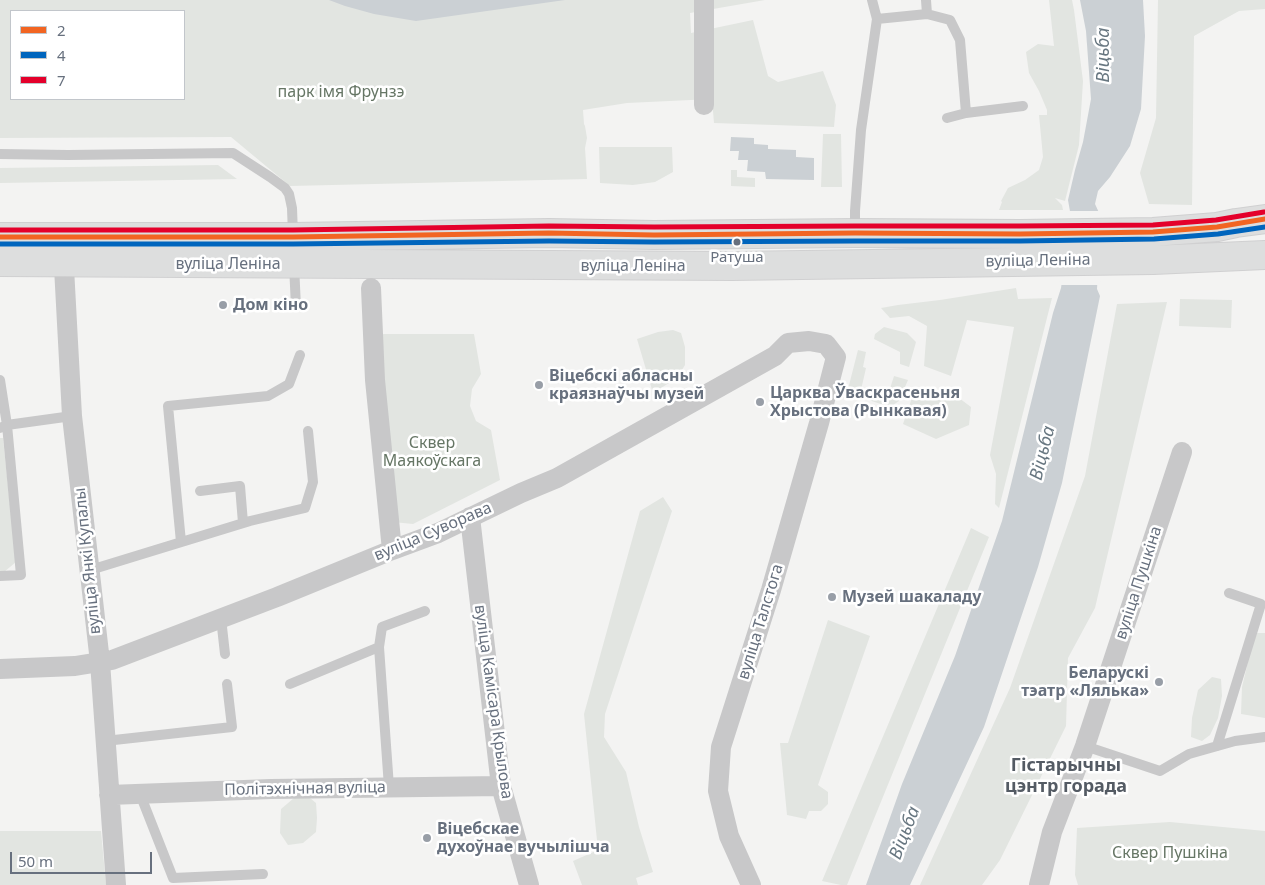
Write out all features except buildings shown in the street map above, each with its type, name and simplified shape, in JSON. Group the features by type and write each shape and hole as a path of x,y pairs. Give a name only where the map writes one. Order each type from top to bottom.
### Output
{"main road":[{"name":"вуліца Леніна","path":"0,262 63,250 293,237 549,233 664,235 1153,232 1217,227 1265,219"},
{"name":"вуліца Леніна","path":"0,237 63,250 294,264 732,266 1154,260 1265,255"}],"street":[{"path":"704,0 704,105"},
{"path":"1236,223 1236,256"},
{"path":"860,233 865,264"},
{"path":"476,265 477,234"},
{"name":"вуліца Янкі Купалы","path":"63,250 72,416 100,662 116,885"},
{"path":"371,288 375,380 392,550"},
{"name":"вуліца Суворава","path":"0,669 75,666 112,660 438,533 564,474 775,356 788,343 809,341 826,344 836,357"},
{"name":"вуліца Талстога","path":"751,885 729,836 718,791 721,747 771,590 836,357"},
{"name":"вуліца Пушкіна","path":"1038,885 1052,832 1085,746 1182,452"},
{"name":"вуліца Камісара Крылова","path":"470,517 501,786 530,885"},
{"name":"Політэхнічная вуліца","path":"109,795 271,789 501,786"}],"lane":[{"path":"860,233 855,212 861,130 877,19 872,0"},
{"path":"926,0 927,14"},
{"path":"877,19 927,14 950,20 960,40 966,112"},
{"path":"947,118 966,112 1023,106"},
{"path":"0,154 233,153 285,188 289,194 292,208 293,237"},
{"path":"294,264 296,307"},
{"path":"181,542 168,406 268,396 289,384 300,355"},
{"path":"0,380 21,575 0,576"},
{"path":"4,426 72,416"},
{"path":"89,569 100,568 243,523 305,508 313,482 308,431"},
{"path":"200,491 240,486 243,523"},
{"path":"1217,746 1261,604 1230,593"},
{"path":"389,787 379,647 382,627 425,611"},
{"path":"221,618 225,654"},
{"path":"290,684 379,647"},
{"path":"105,741 232,727 228,684"},
{"path":"1085,746 1160,771 1189,754 1235,740 1265,737"},
{"path":"140,794 173,878 263,874"}],"green space":[{"name":"парк імя Фрунзэ","path":"0,0 765,0 690,13 691,33 753,20 768,76 778,82 823,71 836,105 834,127 714,123 712,99 627,103 583,110 587,138 585,148 587,179 290,186 231,137 0,138"},
{"path":"1049,0 1072,0 1083,81 1079,145 1065,201 1055,198 1062,205 1063,210 999,210 1001,201 1008,188 1025,180 1039,170 1043,157 1039,115 1047,115 1047,110 1029,73 1026,52 1038,44 1054,46"},
{"path":"1158,0 1265,0 1265,9 1239,11 1194,36 1192,205 1149,204 1140,173 1156,118"},
{"path":"823,134 841,134 842,187 821,187"},
{"path":"599,147 672,147 673,172 655,182 633,185 600,183"},
{"path":"218,165 237,179 0,183 0,168"},
{"path":"731,170 737,170 737,177 755,178 755,187 731,186"},
{"path":"1016,288 1018,299 1052,298 999,508 995,504 996,474 990,455 1014,327 967,320 951,376 924,366 927,326 909,316 890,318 881,308"},
{"path":"1180,299 1232,300 1231,328 1179,326"},
{"path":"1167,302 1095,608 1068,658 1066,726 1000,860 982,885 920,885 1010,688 1085,476 1117,304"},
{"path":"884,327 907,333 916,342 909,367 900,364 900,352 874,339 875,334"},
{"path":"673,330 681,333 685,347 685,365 677,378 653,393 637,339 658,332"},
{"name":"Сквер Маякоўскага","path":"369,334 474,334 481,374 472,389 470,406 476,421 491,430 500,480 413,524 383,521"},
{"path":"858,350 866,352 863,367 866,368 861,390 887,398 894,376 908,380 899,401 890,407 847,393"},
{"path":"915,389 951,392 971,407 969,425 936,439 903,424"},
{"path":"0,438 3,438 16,562 0,573"},
{"path":"663,497 672,511 605,714 604,737 626,772 639,827 653,872 636,878 638,885 582,885 573,861 598,850 584,714 640,511"},
{"path":"971,528 989,537 847,885 822,881"},
{"path":"828,620 870,636 818,785 828,792 828,804 821,811 809,811 806,819 787,815 780,743 788,743"},
{"path":"1257,633 1265,633 1265,718 1241,714 1242,687"},
{"path":"1212,677 1221,679 1222,696 1218,718 1210,735 1202,741 1191,737 1192,718 1198,690"},
{"path":"294,798 310,798 316,803 316,832 303,843 288,845 280,833 281,809"},
{"name":"Сквер Пушкіна","path":"1170,822 1265,831 1265,885 1078,885 1075,875 1077,828"},
{"path":"0,831 101,831 106,885 0,885"}],"water":[{"path":"329,0 565,0 416,21 374,14"},
{"name":"Віцьба","path":"1080,0 1143,0 1145,36 1141,109 1130,146 1110,177 1098,191 1095,204 1101,217 1097,289 1100,296 1062,483 1038,567 984,727 910,885 866,885 902,784 955,656 1002,521 1053,313 1061,288 1071,217 1068,200 1083,142 1091,99 1086,31"},
{"path":"731,137 754,138 754,144 768,145 768,149 796,150 796,157 814,158 814,180 766,179 765,172 747,171 748,160 738,160 739,151 730,151"}],"pier":[{"path":"1068,211 1101,211 1103,216 1100,285 1059,285"}],"transit line":[{"name":"7","path":"0,230 293,230 549,226 1153,225 1216,220 1264,212"},
{"name":"2","path":"0,237 293,237 549,233 654,235 1020,234 1153,232 1217,227 1265,219"},
{"name":"4","path":"0,244 1020,241 1154,239 1218,234 1265,227"}],"place":[{"name":"Ратуша","path":"737,242"},
{"name":"Дом кіно","path":"223,305"},
{"name":"Віцебскі абласны краязнаўчы музей","path":"539,385"},
{"name":"Царква Ўваскрасеньня Хрыстова (Рынкавая)","path":"760,402"},
{"name":"Музей шакаладу","path":"832,597"},
{"name":"Беларускі тэатр «Лялька»","path":"1159,682"},
{"name":"Віцебскае духоўнае вучылішча","path":"427,838"}],"district":[{"name":"Гістарычны цэнтр горада","path":"1066,776"}]}
